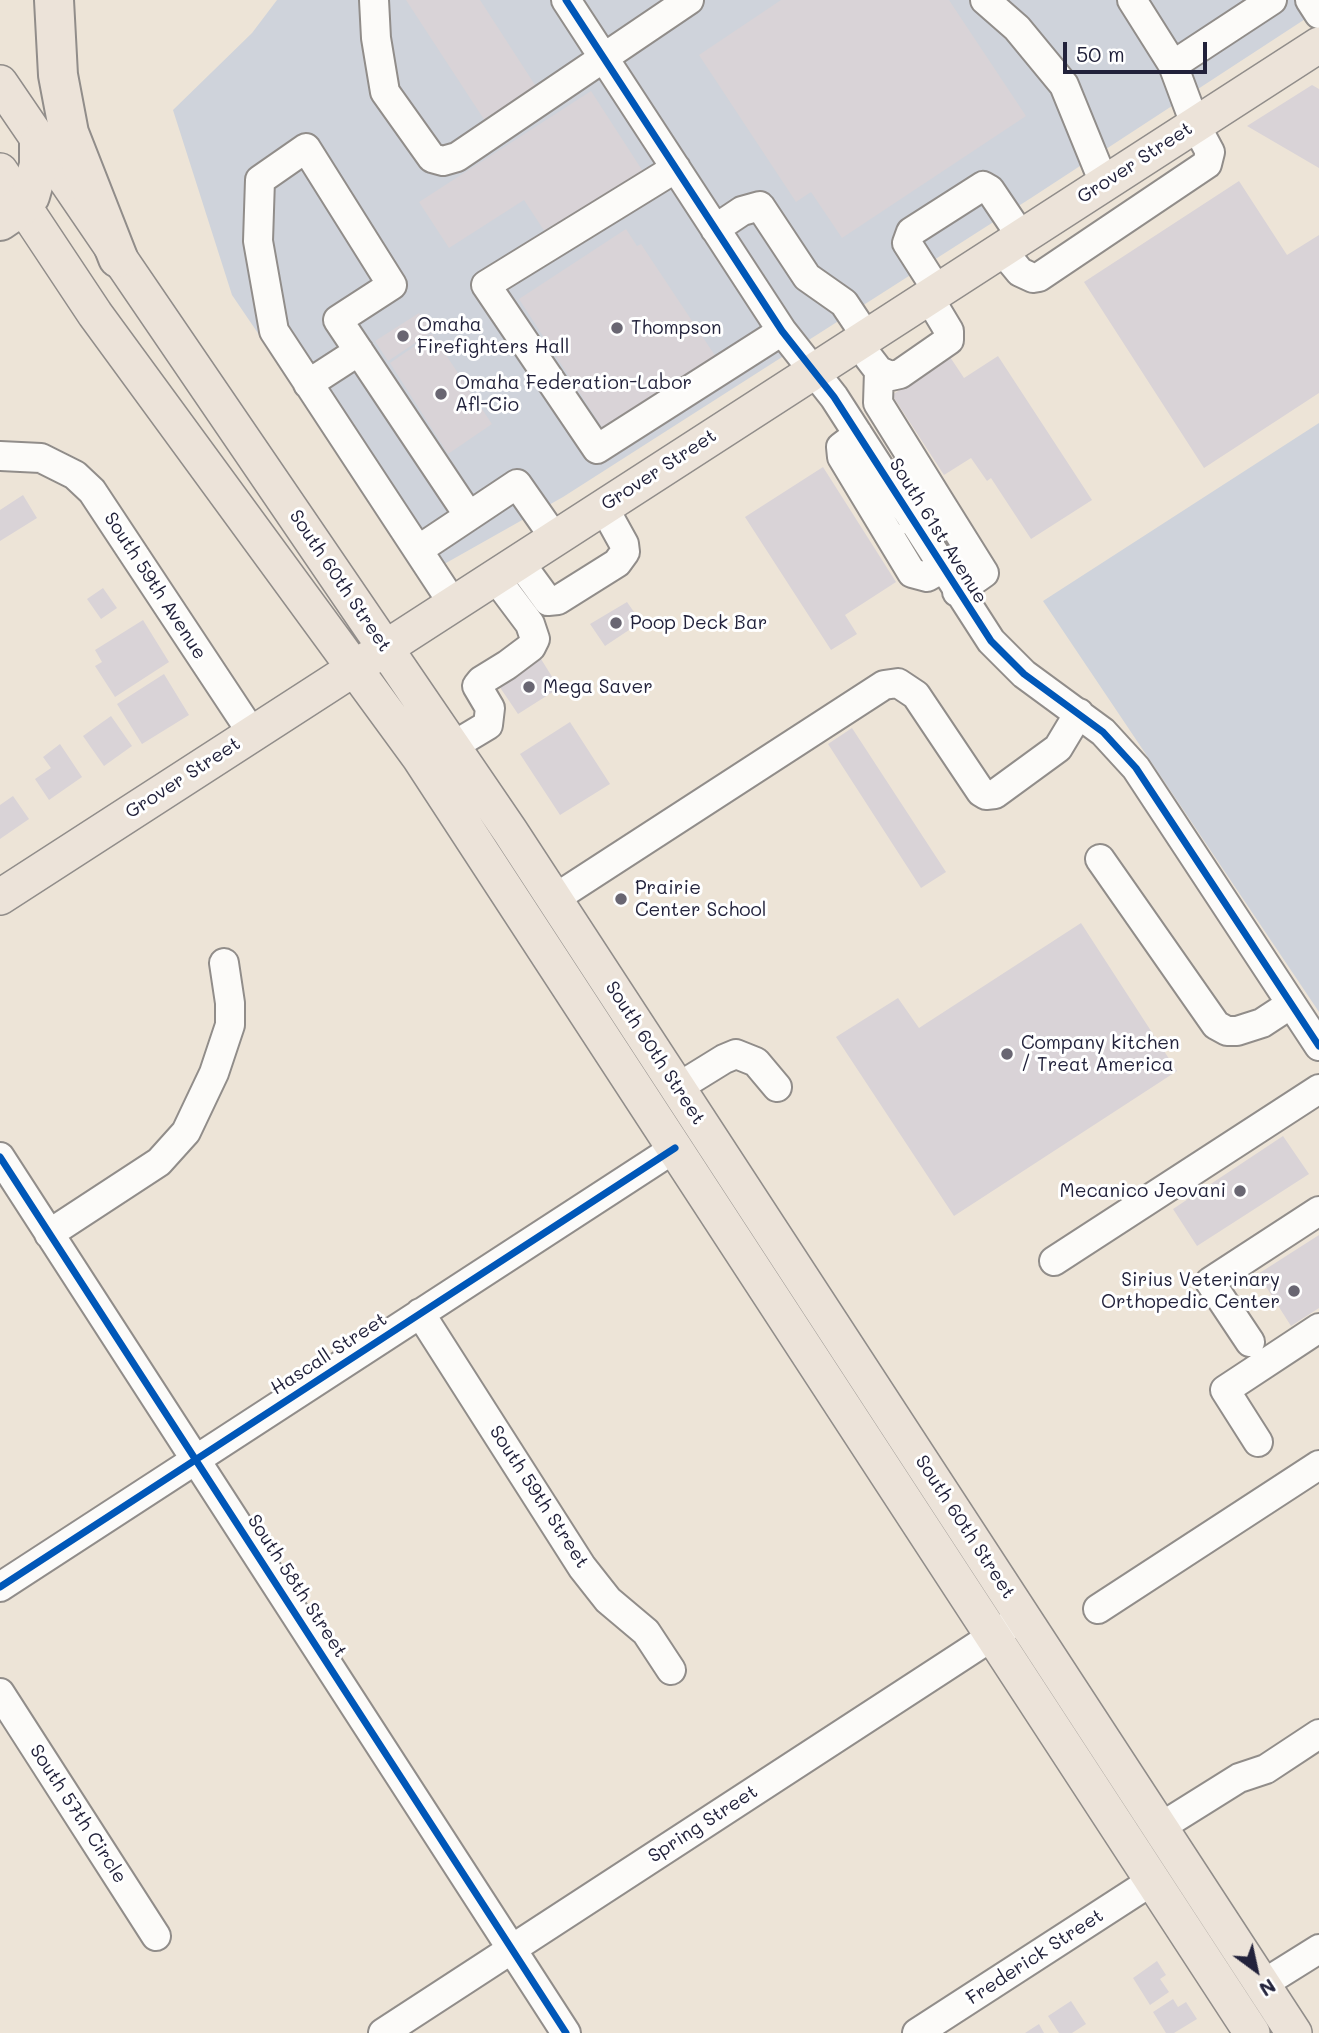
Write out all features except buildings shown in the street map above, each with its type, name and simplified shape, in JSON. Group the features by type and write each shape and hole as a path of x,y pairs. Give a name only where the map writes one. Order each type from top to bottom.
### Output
{"highway":[{"path":"54,0 58,75 69,133 118,258"},
{"path":"11,214 34,187 39,143"}],"main road":[{"name":"Grover Street","path":"0,897 932,293 1195,124 1317,50"},
{"name":"South 60th Street","path":"0,83 453,746 1294,2033"},
{"name":"South 60th Street","path":"0,172 11,214 142,379 420,758 1252,2033"},
{"path":"553,962 598,1000 654,1087 660,1093 677,1088"}],"street":[{"path":"374,0 376,38 385,92 432,158 443,161 457,156 689,0"},
{"name":"South 61st Avenue","path":"566,0 782,331 814,370 858,434 957,592 991,641 1009,661 1103,732 1136,768 1319,1046"},
{"path":"985,0 1017,28 1064,85 1104,183"},
{"path":"879,372 891,376 900,374 949,340 949,331 907,243 911,232 983,186 990,190 1020,272 1033,278 1208,164 1210,152 1195,124 1173,65 1132,0"},
{"path":"1173,65 1272,0"},
{"path":"1310,0 1319,14"},
{"path":"452,602 274,331 258,241 260,180 306,148 392,285 338,320 469,516"},
{"path":"676,168 486,285 597,449 782,331"},
{"path":"715,229 742,211 760,206 807,277 844,303 879,372 878,402 984,573 957,592"},
{"path":"308,384 359,351"},
{"path":"858,434 841,447 842,457 912,573 927,578 943,568"},
{"name":"South 59th Avenue","path":"0,456 41,458 75,474 92,491 252,733"},
{"path":"418,550 517,484 554,537"},
{"path":"914,522 939,501"},
{"path":"506,568 548,601 558,600 617,563 625,552 624,544 603,506"},
{"path":"453,746 488,725 490,708 477,686 523,653 535,639 506,568"},
{"path":"554,899 884,685 898,684 916,695 986,796 1007,786 1058,748 1079,713"},
{"path":"1100,859 1216,1025 1227,1031 1237,1031 1262,1023 1291,1004"},
{"path":"49,1234 159,1162 186,1132 215,1073 230,1025 230,1003 224,963"},
{"path":"677,1088 736,1054 756,1062 777,1087"},
{"path":"1054,1261 1319,1090"},
{"name":"Hascall Street","path":"0,1587 675,1148"},
{"name":"South 58th Street","path":"0,1157 566,2033"},
{"path":"1250,1342 1210,1282 1319,1211"},
{"name":"South 59th Street","path":"420,1313 582,1567 608,1600 646,1632 671,1670"},
{"path":"1258,1442 1225,1390 1319,1328"},
{"path":"1098,1609 1319,1465"},
{"name":"Spring Street","path":"383,2033 1023,1616"},
{"name":"South 57th Circle","path":"0,1693 156,1936"},
{"path":"1164,1835 1250,1789 1266,1769 1319,1734"},
{"name":"Frederick Street","path":"917,2033 1152,1881"},
{"path":"1263,1984 1319,1948"}],"shaded area":[{"path":"277,0 1319,0 1319,10 563,497 423,576 232,295 173,110 252,33"},
{"path":"1319,423 1319,1012 1043,601"}],"cycle path":[{"path":"566,0 782,331 834,397 991,641 1024,674 1103,732 1136,768 1319,1046"},
{"path":"0,1587 675,1148"},
{"path":"0,1157 566,2033"}],"place":[{"name":"Thompson","path":"617,328"},
{"name":"Omaha Firefighters Hall","path":"403,336"},
{"name":"Omaha Federation-Labor Afl-Cio","path":"441,394"},
{"name":"Poop Deck Bar","path":"616,623"},
{"name":"Mega Saver","path":"529,687"},
{"name":"Prairie Center School","path":"621,899"},
{"name":"Company kitchen / Treat America","path":"1007,1054"},
{"name":"Mecanico Jeovani","path":"1240,1191"},
{"name":"Sirius Veterinary Orthopedic Center","path":"1294,1291"}]}
